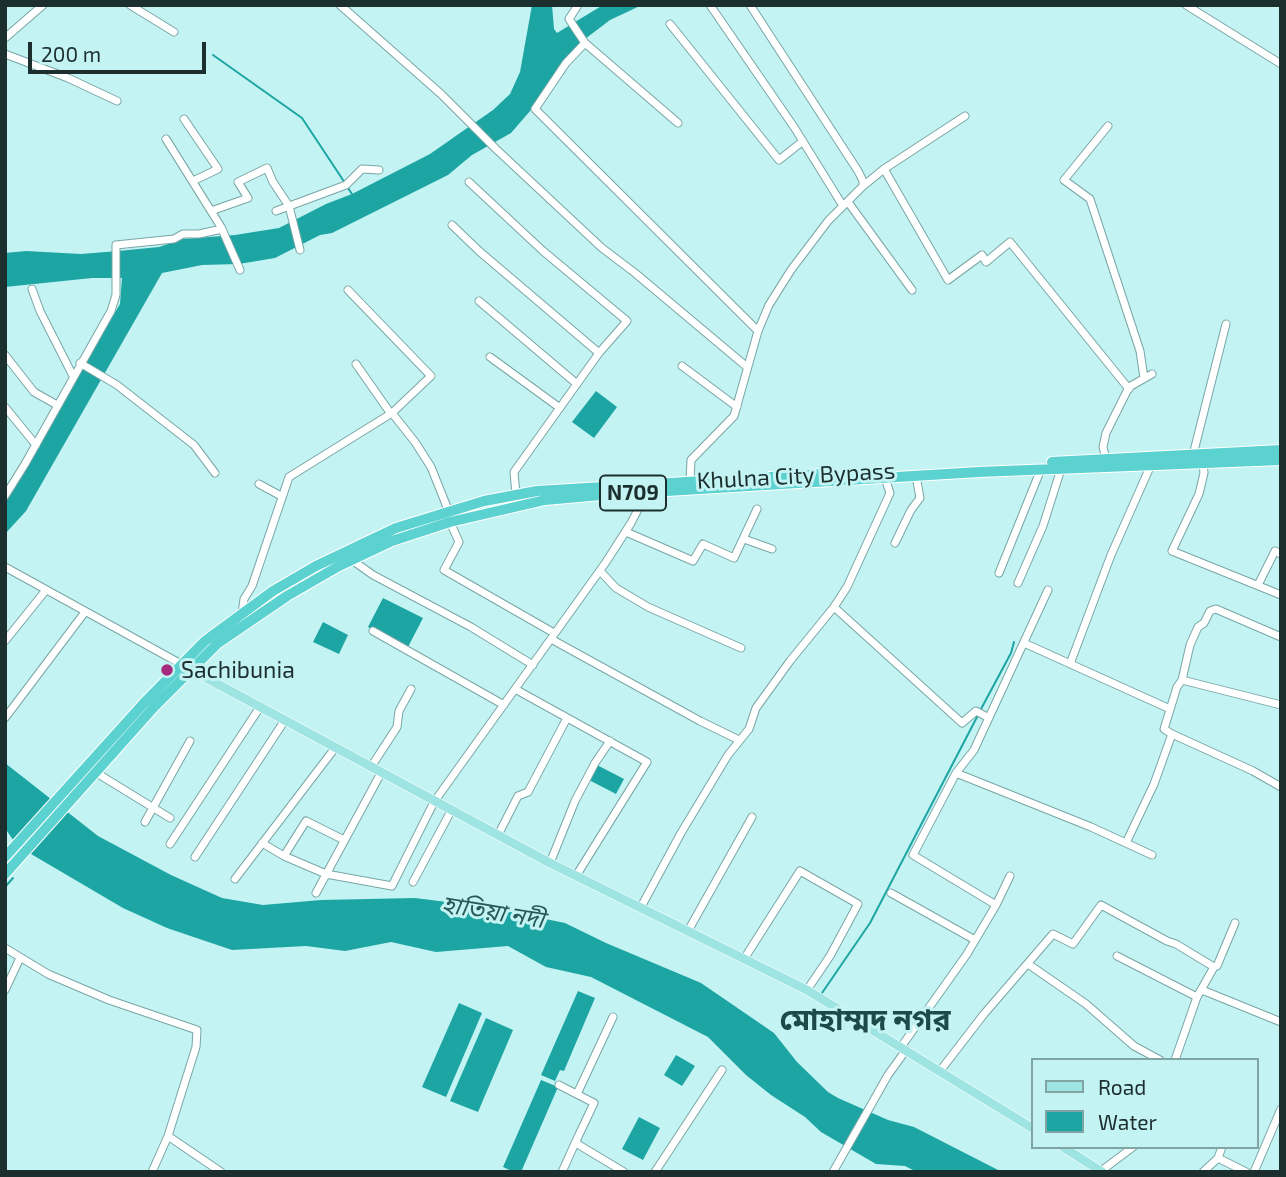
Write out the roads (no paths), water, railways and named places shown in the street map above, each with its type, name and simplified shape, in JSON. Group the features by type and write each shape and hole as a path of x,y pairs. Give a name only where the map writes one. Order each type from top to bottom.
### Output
{"highway":[{"name":"Khulna City Bypass","path":"77,785 186,667 286,596 392,541 450,517 516,495 690,481 1281,450"},
{"name":"Khulna City Bypass","path":"77,785 95,772 154,707 205,642 273,592 316,566 396,528 545,500 643,492 1041,469 1281,460"},
{"name":"N709","path":"8,866 77,785"}],"main road":[{"path":"186,667 550,863 807,990 1030,1127"},
{"path":"1066,1149 1102,1172"}],"street":[{"path":"5,38 43,5"},
{"path":"130,5 174,32"},
{"path":"340,5 441,94 602,248 747,368"},
{"path":"578,5 569,19 585,43 678,122"},
{"path":"710,5 846,204 912,290"},
{"path":"750,5 858,171 863,186"},
{"path":"1186,5 1281,64"},
{"path":"670,24 779,160 803,141"},
{"path":"585,43 566,62 535,109 758,331"},
{"path":"5,54 68,78 117,101"},
{"path":"690,481 691,460 731,421 758,331 769,304 791,270 828,221 863,186 884,169 965,116"},
{"path":"184,119 218,169 193,181"},
{"path":"1108,126 1064,180 1090,198 1140,351 1144,378"},
{"path":"166,139 223,231 239,268"},
{"path":"211,211 248,198 238,182 267,168 289,205 299,249"},
{"path":"276,211 346,185 362,169 379,170"},
{"path":"884,169 948,280 982,255 986,262 1010,242 1129,389"},
{"path":"469,182 543,251 627,321 599,353 514,472 516,495"},
{"path":"452,225 599,353"},
{"path":"5,496 111,311 116,295 116,245 174,239 183,234 223,231"},
{"path":"32,289 40,311 73,376"},
{"path":"242,614 244,599 252,586 281,496 292,474 391,414 431,376 348,290"},
{"path":"479,301 577,384"},
{"path":"1192,455 1226,324"},
{"path":"5,355 34,392 57,405"},
{"path":"490,356 560,408"},
{"path":"81,364 106,377 194,445 215,473"},
{"path":"356,364 431,467 459,542 444,570 606,671 739,740"},
{"path":"682,366 737,408"},
{"path":"1106,459 1103,447 1106,433 1129,389 1152,374"},
{"path":"5,407 36,445"},
{"path":"1203,464 1204,473 1199,494 1172,551 1281,595"},
{"path":"1070,664 1111,555 1150,467"},
{"path":"999,573 1041,469"},
{"path":"1018,583 1044,526 1061,469"},
{"path":"895,543 920,498 916,476"},
{"path":"641,907 681,833 739,740 749,729 757,708 847,587 890,493 885,478"},
{"path":"259,484 281,496"},
{"path":"262,843 284,856 326,874 392,886 434,802 600,571 642,502 643,492"},
{"path":"625,532 693,561 703,544 736,557 757,509"},
{"path":"744,539 772,549"},
{"path":"1258,586 1275,551 1281,554"},
{"path":"352,560 373,575 471,627 533,665"},
{"path":"5,568 186,667"},
{"path":"600,571 616,588 648,607 741,648"},
{"path":"5,641 46,590"},
{"path":"996,905 913,855 956,773 974,750 1048,590"},
{"path":"834,607 962,723 976,711 989,718"},
{"path":"1281,637 1213,609 1204,623 1198,626 1190,645 1182,680 1177,687 1164,729 1253,771 1281,788"},
{"path":"5,718 85,612"},
{"path":"373,631 504,705"},
{"path":"1024,643 1170,709"},
{"path":"1182,680 1281,705"},
{"path":"371,768 397,727 399,710 411,689"},
{"path":"515,689 646,762 576,876"},
{"path":"170,844 260,707"},
{"path":"498,835 518,796 528,792 567,718"},
{"path":"195,857 285,720"},
{"path":"1126,842 1154,784 1172,734"},
{"path":"145,822 190,741"},
{"path":"550,863 575,801 595,762 610,741"},
{"path":"234,879 335,748"},
{"path":"95,772 170,818"},
{"path":"316,893 381,773"},
{"path":"956,773 1152,855"},
{"path":"413,882 451,811"},
{"path":"688,931 752,817"},
{"path":"284,856 306,821 344,840"},
{"path":"744,959 800,871 858,904 830,956 807,990"},
{"path":"835,1169 903,1049 975,940 1010,876"},
{"path":"891,893 975,940"},
{"path":"940,1071 984,1014 1053,934 1073,944 1101,905 1214,967"},
{"path":"1176,1058 1197,997 1217,966 1235,923"},
{"path":"5,948 48,974 108,1000 197,1030 197,1047 170,1137 152,1172"},
{"path":"1117,956 1197,997"},
{"path":"5,990 20,958"},
{"path":"1028,964 1086,1004 1134,1046 1156,1058"},
{"path":"1202,990 1281,1022"},
{"path":"577,1094 613,1017"},
{"path":"655,1172 722,1070"},
{"path":"559,1085 594,1103 562,1172"},
{"path":"1254,1172 1281,1109"},
{"path":"170,1137 221,1172"},
{"path":"576,1140 579,1145 624,1172"},
{"path":"1102,1172 1131,1149"},
{"path":"1203,1172 1218,1158 1221,1149"},
{"path":"1218,1158 1246,1172"}],"water":[{"path":"532,5 552,5 554,29 557,33 603,5 642,5 610,20 585,39 511,133 472,155 448,175 332,233 320,235 275,258 239,264 202,265 162,273 26,511 5,534 5,498 120,304 122,278 92,278 5,287 5,253 26,251 81,254 118,251 159,247 183,239 279,228 352,194 430,154 493,110 510,94 520,72"},
{"path":"596,391 617,407 594,438 572,422"},
{"path":"383,598 423,618 408,647 368,627"},
{"path":"323,622 348,635 339,654 313,642"},
{"name":"হাতিয়া নদী","path":"5,763 98,836 171,875 222,898 263,905 321,900 415,898 487,907 565,923 701,983 774,1033 797,1062 838,1098 888,1120 914,1127 1002,1172 917,1172 905,1166 876,1164 821,1132 805,1117 771,1095 746,1075 708,1037 591,977 546,967 508,946 436,952 391,942 345,951 306,946 232,950 167,928 123,908 31,854 13,840 5,828"},
{"path":"597,765 624,779 616,794 589,780"},
{"path":"578,991 595,998 564,1071 560,1070 555,1081 541,1075"},
{"path":"459,1003 482,1013 446,1097 422,1087"},
{"path":"486,1018 513,1030 478,1112 450,1101"},
{"path":"676,1055 695,1066 682,1086 664,1075"},
{"path":"541,1080 558,1087 521,1172 514,1172 503,1167"},
{"path":"639,1117 660,1128 643,1160 622,1149"}],"waterway":[{"path":"213,55 302,118 345,183"},
{"path":"348,188 352,194"},
{"path":"981,709 1011,653 1014,642"},
{"path":"822,993 870,923 977,717"},
{"path":"5,887 13,878"}],"place":[{"name":"Sachibunia","path":"167,670"}],"district":[{"name":"মোহাম্মদ নগর","path":"865,1020"}]}
